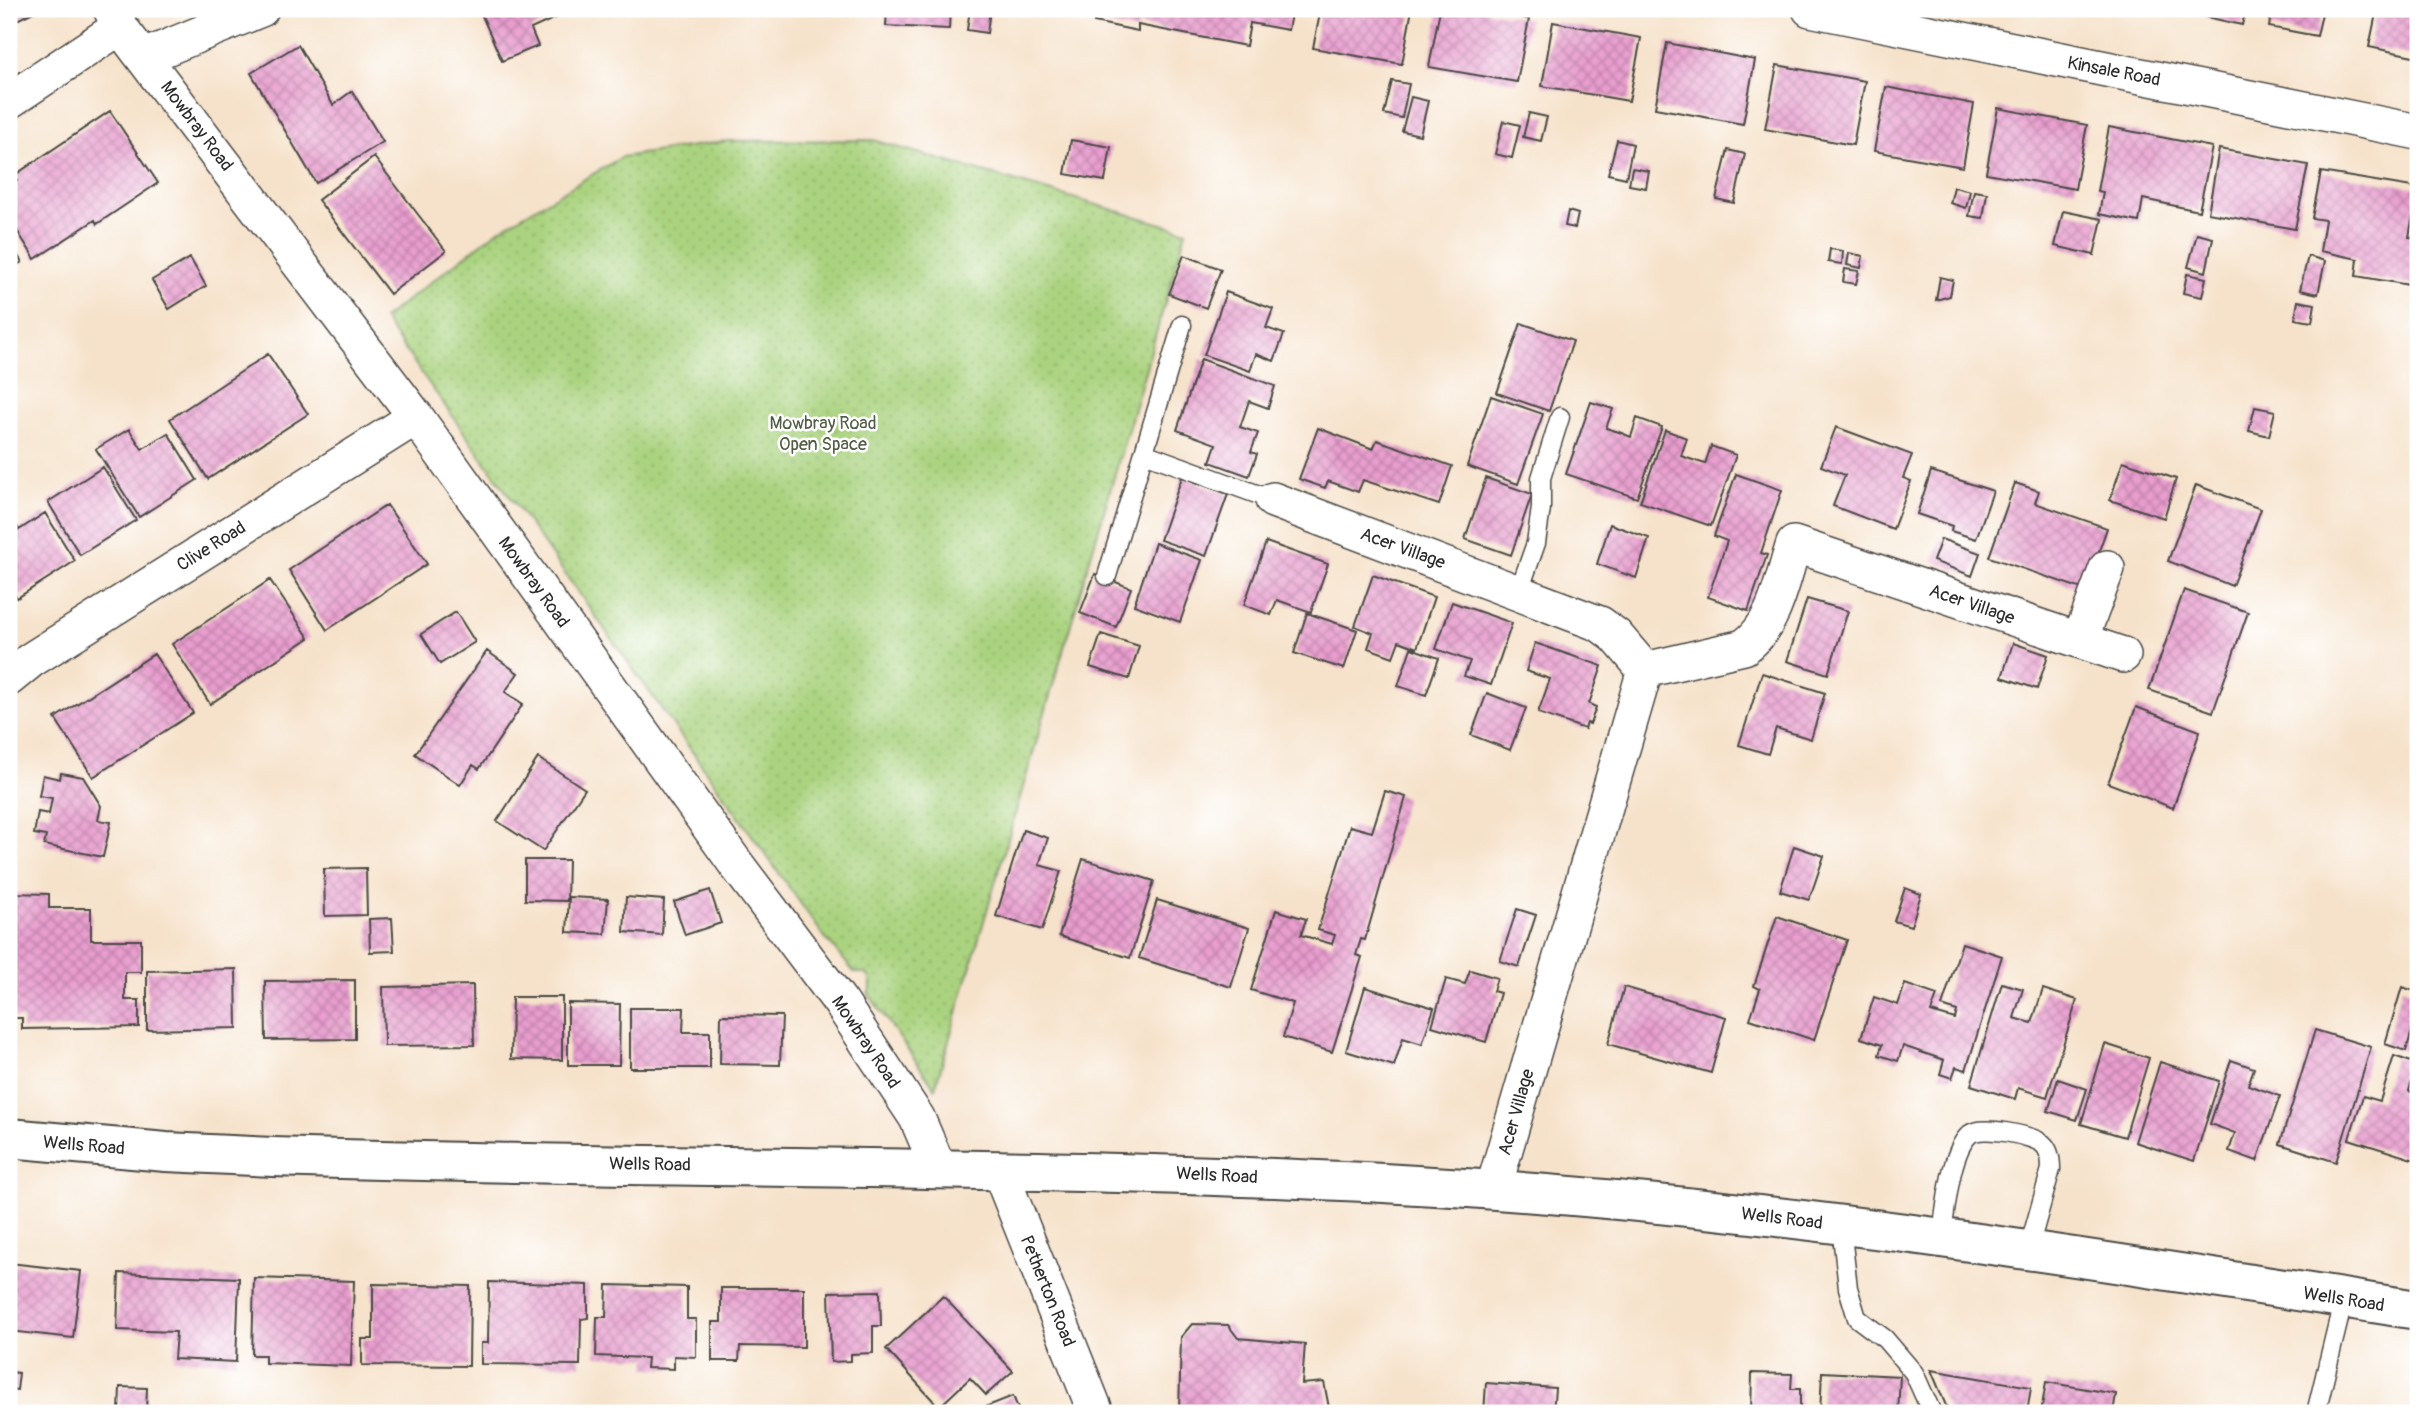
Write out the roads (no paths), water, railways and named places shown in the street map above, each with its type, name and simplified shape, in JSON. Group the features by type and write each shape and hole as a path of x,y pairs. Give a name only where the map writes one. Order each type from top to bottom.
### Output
{"highway":[{"name":"Wells Road","path":"9,1138 166,1152 367,1160 1154,1172 1493,1190 1659,1203 1841,1226 2028,1251 2418,1310"}],"street":[{"path":"144,57 261,9"},
{"name":"Kinsale Road","path":"1810,9 2418,132"},
{"path":"9,101 115,18"},
{"name":"Mowbray Road","path":"115,18 416,417 720,842 841,1003 917,1118 938,1167"},
{"name":"Clive Road","path":"9,678 31,660 416,417"},
{"name":"Acer Village","path":"1273,500 1519,591 1600,624 1616,636 1645,670"},
{"name":"Acer Village","path":"1645,670 1744,647 1755,639 1766,626 1794,544 2123,655"},
{"path":"2080,640 2107,568"},
{"name":"Acer Village","path":"1493,1190 1645,670"},
{"name":"Petherton Road","path":"999,1169 1096,1413"}],"lane":[{"path":"1107,576 1182,325"},
{"path":"1519,591 1536,543 1541,508 1541,478 1560,417"},
{"name":"Acer Village","path":"1144,453 1273,500"},
{"path":"1941,1239 1954,1164 1968,1135 1981,1128 2032,1138 2044,1144 2050,1155 2051,1169 2028,1251"},
{"path":"1841,1226 1848,1288 1857,1318 1885,1339 1914,1373 1932,1413"},
{"path":"2316,1413 2344,1298"}],"park label":[{"name":"Mowbray Road Open Space","path":"823,433"}]}
